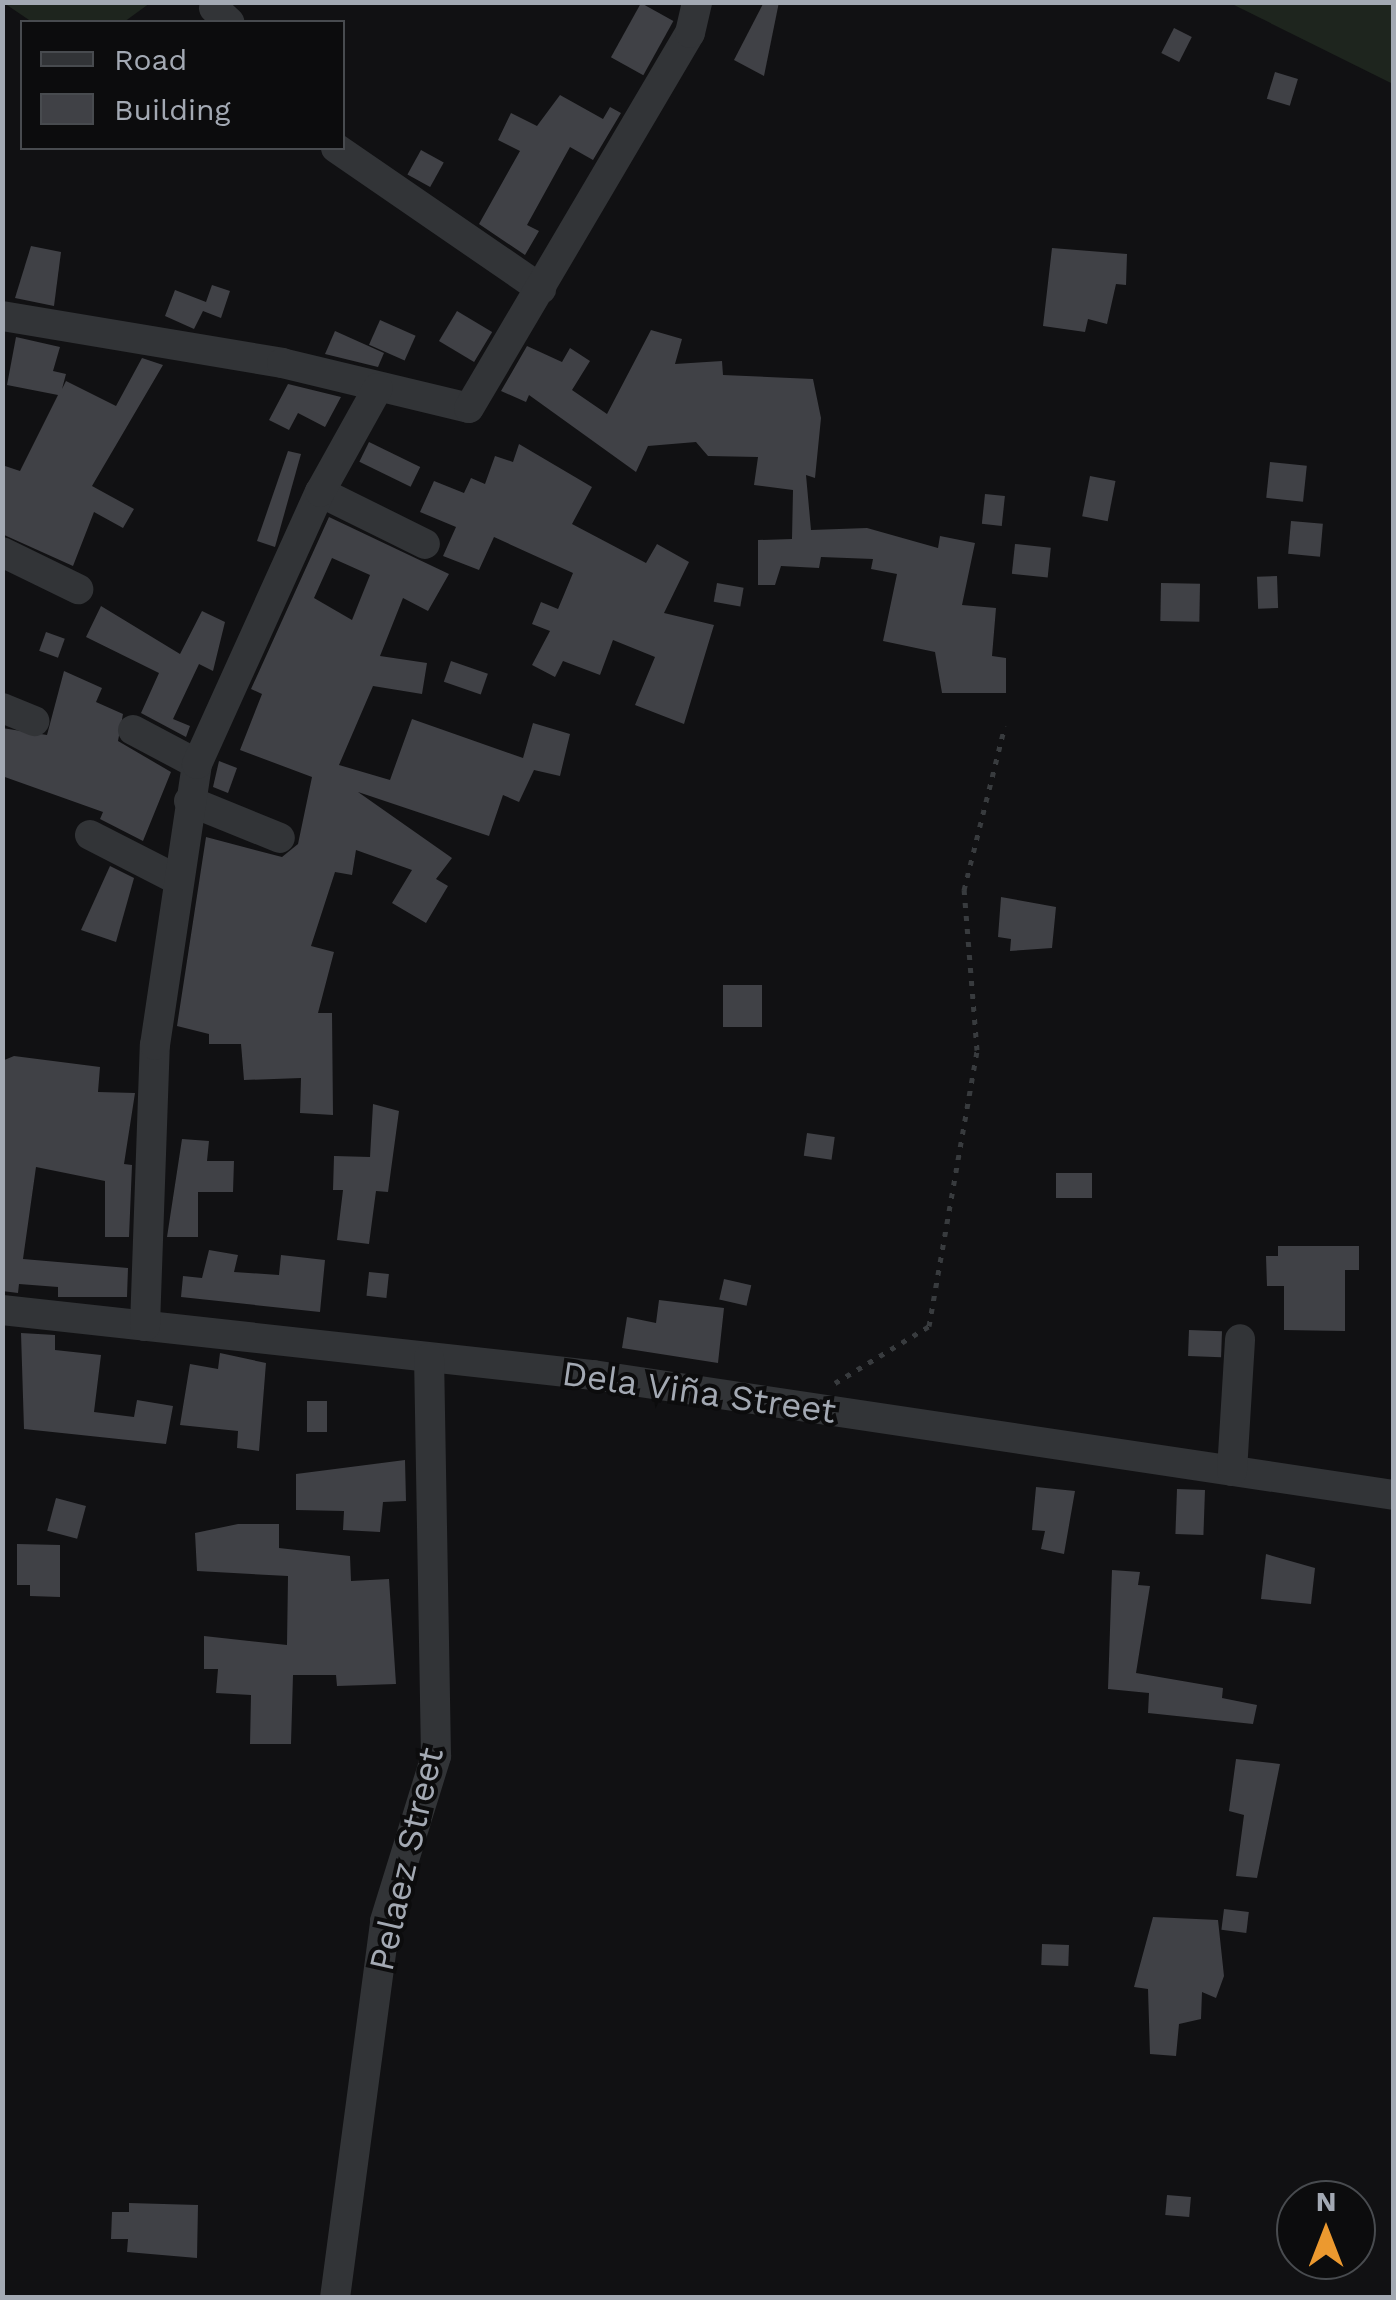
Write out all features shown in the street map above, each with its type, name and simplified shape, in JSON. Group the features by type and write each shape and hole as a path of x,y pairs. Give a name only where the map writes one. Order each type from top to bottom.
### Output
{"street":[{"path":"2,316 469,408 690,33 697,2"},
{"path":"339,150 541,289"},
{"path":"145,1326 156,1045 197,764 320,492 378,388"},
{"path":"320,492 425,544"},
{"path":"2,552 78,589"},
{"path":"2,708 35,721"},
{"path":"133,730 197,764"},
{"path":"189,801 280,838"},
{"path":"90,835 178,880"},
{"name":"Dela Viña Street","path":"2,1310 429,1358 798,1406 1394,1495"},
{"path":"1232,1471 1240,1339"},
{"name":"Pelaez Street","path":"335,2298 385,1921 436,1756 429,1358"}],"path":[{"path":"798,1406 929,1326 977,1050 964,890 1006,726"}],"shaded area":[{"path":"4,3 150,3 127,20 29,20"},
{"path":"1230,3 1393,3 1393,84"}],"building":[{"path":"764,2 779,2 764,76 734,60"},
{"path":"641,3 673,21 643,75 611,57"},
{"path":"1174,28 1192,37 1179,62 1161,53"},
{"path":"1275,72 1298,79 1290,106 1267,99"},
{"path":"560,95 603,119 610,107 621,113 593,160 570,147 527,225 539,231 525,255 479,224 520,151 498,140 511,113 537,126"},
{"path":"421,150 444,163 430,187 407,174"},
{"path":"31,246 61,252 54,306 15,298"},
{"path":"1052,248 1127,254 1126,285 1116,284 1107,324 1088,319 1085,332 1043,326"},
{"path":"212,285 230,291 221,318 203,311 194,329 165,316 175,290 206,302"},
{"path":"457,311 492,332 474,362 439,341"},
{"path":"380,320 416,336 405,361 369,345"},
{"path":"651,330 682,339 675,364 722,361 723,375 813,379 821,418 815,478 806,475 811,530 867,528 938,548 940,536 975,543 962,605 996,608 992,656 1006,658 1006,693 942,693 935,652 883,641 897,574 871,569 873,559 821,557 819,568 781,566 775,585 758,585 758,540 792,539 793,490 754,485 758,457 708,456 696,442 648,446 636,472 529,395 526,402 501,391 527,346 562,362 570,348 590,361 572,390 607,414"},
{"path":"335,331 384,353 378,367 325,354"},
{"path":"16,337 60,347 53,371 66,374 62,389 66,381 116,406 142,358 163,365 92,486 134,509 123,528 94,512 73,566 2,534 2,465 20,471 58,395 7,385"},
{"path":"288,384 341,397 325,427 298,413 289,430 269,420"},
{"path":"369,442 420,467 411,487 359,462"},
{"path":"519,444 592,487 572,524 646,563 657,544 689,562 664,613 714,625 684,724 635,705 655,657 613,640 600,675 563,661 555,677 532,665 550,631 532,624 541,602 558,609 573,573 494,537 479,570 443,556 456,527 420,512 434,481 464,493 471,478 485,484 495,456 513,462"},
{"path":"288,451 301,454 275,547 257,541"},
{"path":"1270,462 1307,466 1303,502 1266,498"},
{"path":"1090,476 1116,481 1108,521 1082,516"},
{"path":"985,494 1005,496 1002,526 982,524"},
{"path":"329,517 449,574 428,611 403,598 380,656 427,663 422,694 373,686 339,765 390,780 412,719 523,758 533,723 570,734 560,776 534,770 519,802 503,795 489,836 358,792 452,858 436,879 448,886 426,923 392,903 412,870 356,850 352,875 335,872 311,946 334,952 318,1013 332,1013 333,1115 300,1113 301,1078 244,1080 241,1044 209,1044 209,1034 177,1026 206,837 282,857 298,844 312,777 240,750 262,694 251,689","holes":["332,558 370,575 352,620 314,598"]},
{"path":"1291,521 1323,524 1320,557 1288,554"},
{"path":"1015,544 1051,548 1048,578 1012,574"},
{"path":"1277,576 1278,608 1258,609 1257,577"},
{"path":"717,583 744,588 740,606 714,602"},
{"path":"1161,583 1200,584 1199,622 1160,621"},
{"path":"101,606 180,654 202,611 225,622 213,671 199,664 173,719 190,726 186,737 141,713 159,673 86,637"},
{"path":"46,632 65,639 58,658 39,651"},
{"path":"451,661 488,674 481,694 444,682"},
{"path":"64,671 102,688 96,702 123,714 118,741 171,772 143,841 100,819 103,812 2,776 2,728 47,735"},
{"path":"219,761 237,768 228,793 213,787"},
{"path":"110,866 134,878 116,942 81,930"},
{"path":"1001,897 1056,907 1052,948 1010,951 1011,939 998,937"},
{"path":"723,985 762,985 762,1027 723,1027"},
{"path":"14,1056 100,1067 98,1092 135,1093 124,1164 132,1165 129,1237 105,1237 105,1181 36,1167 23,1259 128,1268 127,1297 58,1297 58,1287 19,1284 18,1293 2,1291 2,1061"},
{"path":"373,1104 399,1111 388,1192 376,1191 369,1244 337,1240 343,1190 333,1190 334,1156 370,1157"},
{"path":"807,1133 835,1137 832,1160 804,1156"},
{"path":"182,1139 209,1141 207,1161 234,1161 233,1192 198,1192 198,1237 167,1237"},
{"path":"1056,1173 1092,1173 1092,1198 1056,1198"},
{"path":"1278,1246 1359,1246 1359,1270 1345,1270 1345,1331 1284,1330 1284,1286 1267,1286 1266,1256 1278,1256"},
{"path":"209,1250 238,1255 234,1272 279,1275 281,1255 325,1260 320,1312 181,1297 183,1276 202,1278"},
{"path":"369,1272 389,1274 386,1298 366,1296"},
{"path":"724,1279 751,1285 747,1306 719,1299"},
{"path":"659,1300 724,1308 718,1363 622,1348 627,1317 656,1323"},
{"path":"1189,1330 1222,1331 1221,1357 1188,1356"},
{"path":"21,1333 55,1335 55,1350 101,1355 94,1412 134,1417 137,1400 173,1406 166,1444 24,1429"},
{"path":"220,1353 266,1363 259,1451 237,1448 238,1431 180,1425 190,1364 218,1369"},
{"path":"307,1401 327,1401 327,1432 307,1432"},
{"path":"405,1460 406,1501 383,1502 380,1532 343,1530 344,1511 296,1510 296,1474"},
{"path":"1036,1487 1075,1491 1064,1554 1041,1549 1045,1531 1032,1530"},
{"path":"1177,1489 1205,1490 1203,1535 1175,1534"},
{"path":"56,1498 86,1506 77,1539 47,1531"},
{"path":"238,1524 279,1524 279,1548 350,1556 351,1581 389,1579 396,1684 337,1686 336,1675 293,1675 291,1744 250,1744 251,1695 216,1693 218,1669 204,1669 204,1636 287,1645 288,1576 197,1571 195,1533"},
{"path":"17,1544 60,1545 60,1597 30,1596 30,1585 17,1585"},
{"path":"1266,1554 1315,1568 1311,1604 1261,1599"},
{"path":"1112,1570 1140,1572 1138,1585 1150,1586 1136,1673 1223,1688 1222,1698 1257,1705 1253,1724 1148,1713 1149,1693 1108,1689"},
{"path":"1236,1759 1280,1764 1257,1878 1236,1876 1244,1815 1229,1811"},
{"path":"1224,1909 1249,1912 1246,1933 1221,1930"},
{"path":"1153,1917 1218,1920 1224,1976 1216,1998 1202,1992 1201,2019 1179,2024 1176,2056 1150,2054 1148,1989 1134,1987"},
{"path":"1042,1944 1069,1945 1068,1966 1041,1965"},
{"path":"1167,2195 1191,2197 1189,2217 1165,2215"},
{"path":"129,2203 198,2205 197,2258 127,2252 128,2239 111,2239 112,2212 129,2212"}]}
